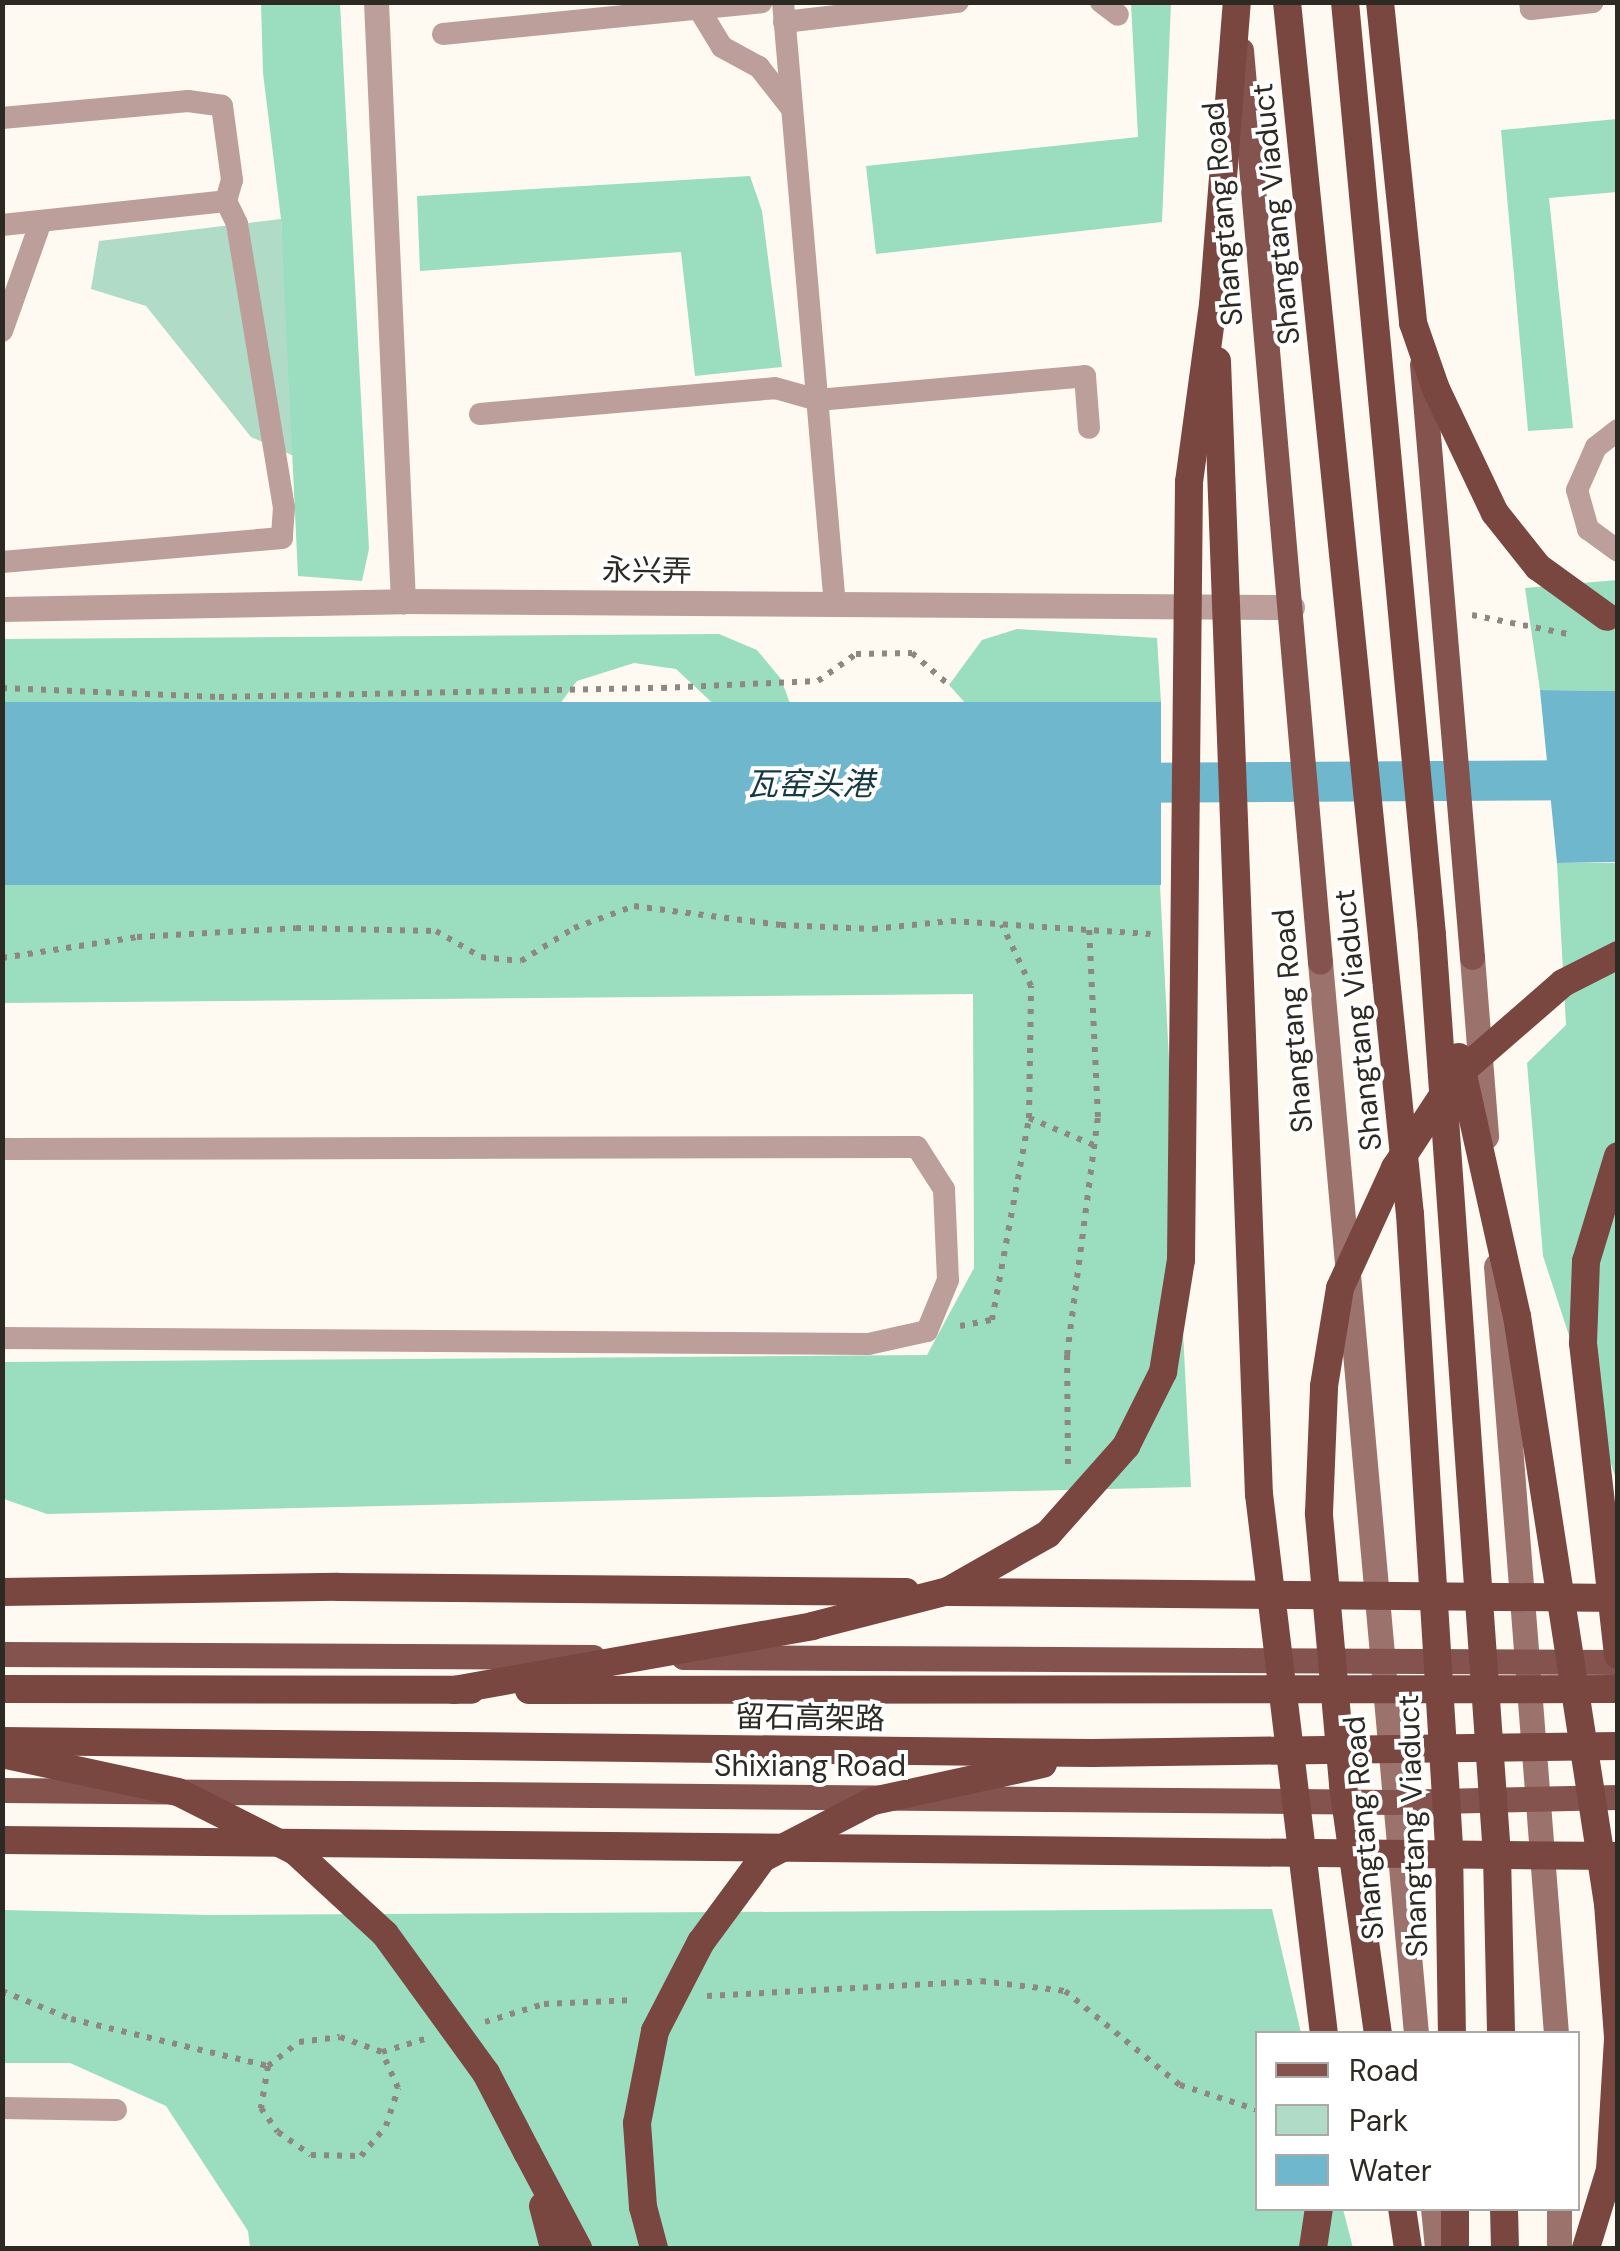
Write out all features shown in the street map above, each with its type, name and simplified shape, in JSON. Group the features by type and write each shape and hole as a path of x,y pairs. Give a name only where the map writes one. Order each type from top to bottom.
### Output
{"highway":[{"path":"454,1690 812,1626 948,1591 1048,1534 1126,1446 1163,1372 1181,1260 1189,482 1213,305 1237,2"},
{"name":"Shangtang Viaduct","path":"1287,2 1410,1214 1449,1846 1452,2031"},
{"path":"1345,2 1432,936 1498,1855 1501,2031"},
{"path":"1380,2 1413,322 1436,389 1506,526 1538,567 1618,620"},
{"path":"1213,305 1227,496 1259,1494 1324,2031"},
{"path":"1432,936 1518,1316 1608,1904 1618,2037 1610,2170 1586,2248"},
{"path":"1378,2031 1343,1784 1319,1513 1324,1386 1340,1288 1394,1168 1455,1077 1563,983 1618,955"},
{"path":"1618,1156 1586,1262 1583,1343 1618,1659"},
{"path":"2,1592 358,1587 1618,1598"},
{"name":"留石高架路","path":"2,1690 1618,1689"},
{"name":"留石高架路","path":"2,1741 1092,1754 1618,1746"},
{"path":"2,1754 178,1792 295,1851 386,1934 486,2073 578,2248"},
{"path":"654,2248 643,2206 637,2123 655,2031 701,1942 763,1858 872,1802 1092,1754"},
{"path":"2,1840 1618,1856"},
{"path":"527,2152 554,2248"},
{"path":"1313,2248 1318,2211"},
{"path":"1402,2211 1408,2248"},
{"path":"1455,2211 1455,2248"},
{"path":"1504,2211 1504,2248"}],"main road":[{"name":"Shangtang Road","path":"1237,2 1416,2031"},
{"path":"1389,2 1444,609 1556,2031"},
{"path":"2,1654 1527,1662 1618,1659"},
{"name":"Shixiang Road","path":"2,1790 1394,1802 1618,1797"},
{"path":"1433,2211 1437,2248"},
{"path":"1559,2211 1559,2248"}],"street":[{"path":"376,2 403,601"},
{"name":"永兴弄","path":"2,609 403,601 1292,607"}],"lane":[{"path":"443,34 761,2"},
{"path":"834,606 783,12 958,2"},
{"path":"1530,2 1531,9 1594,2"},
{"path":"699,8 722,47 759,67 792,110"},
{"path":"2,118 188,101 222,106 232,180 226,201 237,224 281,488 282,538 2,562"},
{"path":"2,225 40,224 226,201"},
{"path":"2,330 40,224"},
{"path":"480,414 774,388 818,400 1084,376 1089,428"},
{"path":"1618,430 1596,447 1578,490 1588,528 1618,552"},
{"path":"2,1149 917,1147 944,1190 948,1280 928,1331 868,1344 2,1338"},
{"path":"2,2108 116,2110"}],"path":[{"path":"1444,609 1579,636"},
{"path":"2,688 220,697 662,688 818,681 856,654 912,653 949,685"},
{"path":"2,958 138,937 296,928 436,931 482,957 521,960 574,928 634,906 781,925 1001,924 1171,937"},
{"path":"928,1331 992,1320 1029,1118 1031,986 1001,924"},
{"path":"1068,1468 1067,1355 1094,1145 1089,928"},
{"path":"1029,1118 1094,1145"},
{"path":"268,2066 262,2108 278,2132 310,2155 360,2156 386,2126 398,2088 382,2052"}],"green space":[{"path":"261,3 340,3 369,549 362,581 298,576 281,219 263,73"},
{"path":"1131,3 1171,3 1162,222 876,254 866,166 1138,137"},
{"path":"1617,119 1617,192 1549,198 1573,428 1528,431 1501,130"},
{"path":"750,176 762,211 782,367 695,376 681,252 420,271 417,196"},
{"path":"281,219 296,457 251,437 146,306 91,289 99,241"},
{"path":"1617,580 1617,691 1540,690 1525,588"},
{"path":"1017,629 1157,638 1161,702 968,706 949,685 982,640"},
{"path":"719,634 757,650 781,679 792,709 720,710 676,669 634,663 577,681 553,713 3,723 3,639"},
{"path":"1557,863 1617,863 1617,1482 1543,1256 1527,1063 1566,1025"},
{"path":"3,881 1160,885 1191,1487 47,1514 4,1499 3,1362 927,1355 974,1268 973,994 3,1003"},
{"path":"1272,1909 1301,2031 1255,2031 1255,2211 1344,2211 1353,2248 250,2248 248,2231 166,2106 70,2063 3,2063 3,1910 209,1915"}],"water":[{"path":"1540,690 1617,691 1617,862 1557,863"},
{"path":"3,702 1161,702 1161,885 3,885"}],"waterway":[{"name":"瓦窑头港","path":"1107,783 1618,780"}]}
